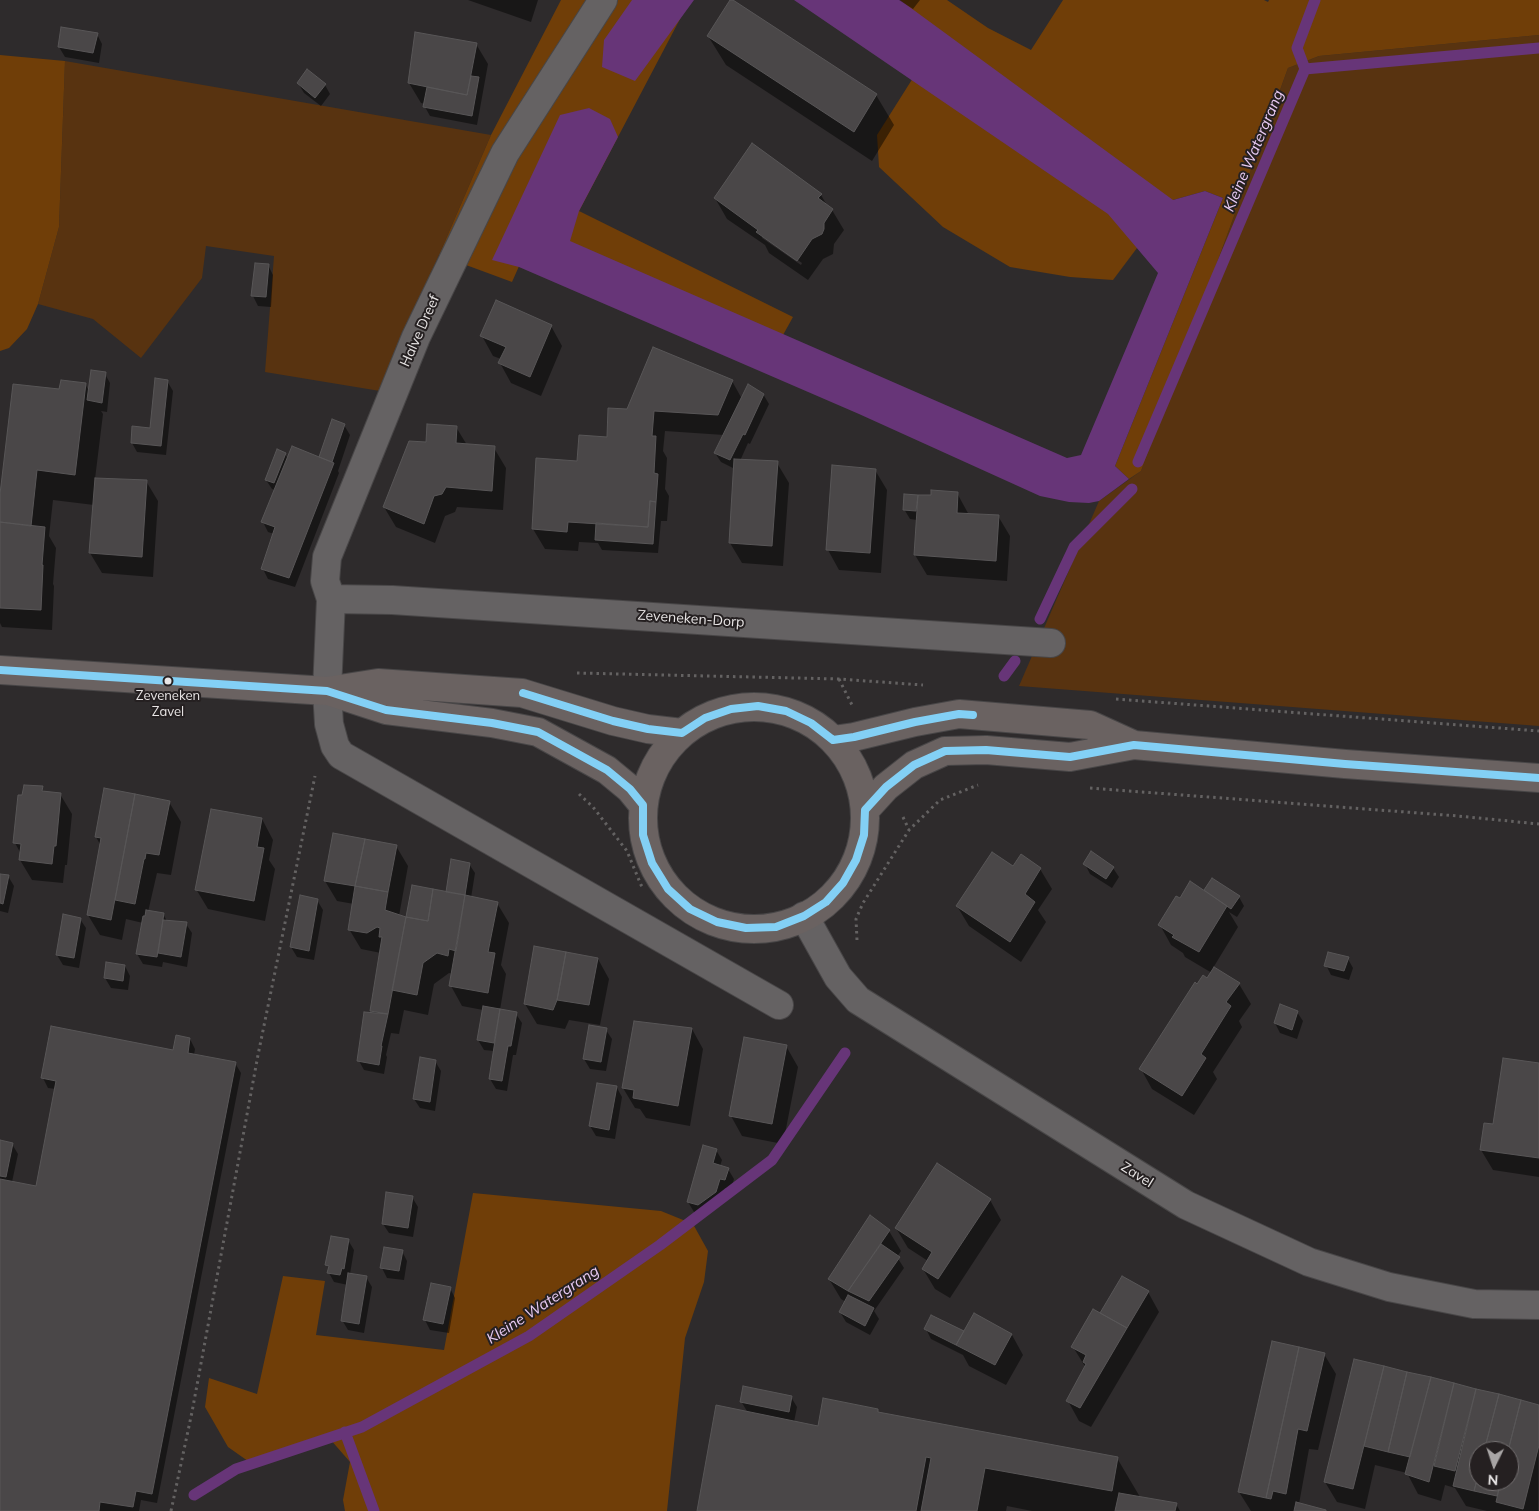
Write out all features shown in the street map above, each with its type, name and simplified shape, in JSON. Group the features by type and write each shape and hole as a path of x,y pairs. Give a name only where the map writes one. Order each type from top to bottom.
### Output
{"main road":[{"path":"0,670 327,691 378,683 522,693 614,721 648,729 682,733"},
{"path":"327,691 386,710 492,723 538,732 607,770 630,789 643,805"},
{"path":"758,706 786,711 811,723 833,740 849,760 860,784 864,810 864,835 856,860 843,883 826,902 804,916 776,927 746,928 717,922 690,909 668,889 652,863 643,835 643,805 650,778 663,753 682,733 705,718 731,709 758,706"},
{"path":"833,740 959,714 1090,725 1134,745"},
{"path":"864,810 886,787 914,765 945,751 986,750 1070,757 1134,745 1345,764 1539,778"}],"street":[{"name":"Halve Dreef","path":"327,691 331,599 325,581 327,557 416,337 505,153 603,0"},
{"name":"Zeveneken-Dorp","path":"331,599 392,600 1051,643"},
{"path":"327,691 329,724 335,746 341,755 779,1005"},
{"name":"Zavel","path":"804,916 838,977 858,1000 1186,1205 1309,1262 1390,1287 1474,1304 1539,1305"}],"path":[{"path":"571,673 830,679 928,685"},
{"path":"1115,699 1539,731"},
{"path":"171,1511 192,1412 258,1055 314,777 341,755"},
{"path":"858,947 856,919 863,904 910,830 940,800 986,782"},
{"path":"1085,788 1458,816 1539,824"},
{"path":"573,789 593,807 627,851 641,885 647,891"}],"shaded area":[{"path":"561,0 690,0 579,211 793,317 783,335 536,228 512,282 439,255 491,135"},
{"path":"632,0 694,0 635,81 602,67 604,40"},
{"path":"794,0 900,0 1173,200 1205,191 1223,198 1115,466 1129,479 1099,501 1089,503 1069,502 1040,496 859,414 519,267 492,260 560,115 589,108 610,119 618,137 579,211 570,241 1067,458 1081,455 1158,273 1108,214"},
{"path":"834,0 947,0 988,28 1031,50 1063,0 1264,0 1268,2 1269,0 1539,0 1539,35 1319,56 1288,68 1141,471 1129,479 1115,466 1223,198 1205,191 1173,200 1113,280 1070,277 1010,267 943,227 879,167 877,135 918,70"},
{"path":"1539,35 1539,726 1019,686 1099,501 1141,471 1288,68 1319,56"},
{"path":"0,55 65,61 59,227 38,304 27,329 9,348 0,351"},
{"path":"65,61 491,135 380,391 265,372 274,256 206,246 202,278 141,358 93,319 38,304 59,227"},
{"path":"473,1193 661,1211 693,1224 708,1251 704,1282 685,1338 667,1511 345,1511 343,1500 350,1462 330,1439 293,1447 274,1459 255,1466 228,1447 205,1407 209,1378 257,1394 283,1276 325,1281 316,1335 444,1350"}],"building":[{"path":"730,0 733,0 877,94 854,132 707,36"},
{"path":"61,27 98,33 93,53 58,47"},
{"path":"415,32 477,43 467,95 408,83"},
{"path":"307,69 326,84 315,98 297,83"},
{"path":"471,76 479,77 472,116 423,107 427,87 467,95"},
{"path":"752,143 822,194 818,198 833,209 824,223 822,234 812,239 797,261 756,232 758,230 714,198"},
{"path":"255,263 269,264 266,297 251,296"},
{"path":"496,300 552,325 530,377 498,363 506,347 480,336"},
{"path":"653,347 733,380 718,415 654,411 652,436 656,436 654,473 658,474 656,502 650,501 648,527 568,522 567,532 532,529 536,458 577,461 579,435 607,437 608,408 627,409"},
{"path":"91,370 106,372 102,403 87,400"},
{"path":"155,378 168,380 161,446 131,443 132,426 150,428"},
{"path":"61,380 86,383 75,475 37,470 31,526 0,522 0,494 13,384 59,389"},
{"path":"748,384 764,394 745,435 743,434 730,460 714,453"},
{"path":"332,419 345,424 332,462 319,457"},
{"path":"427,424 457,426 456,443 495,446 492,491 446,487 442,494 434,496 424,524 383,507 409,441 426,442"},
{"path":"292,446 334,463 289,578 261,569 275,527 261,522"},
{"path":"277,449 286,453 274,483 265,480"},
{"path":"734,459 778,461 772,546 729,543"},
{"path":"832,465 876,469 870,553 826,550"},
{"path":"95,478 147,480 142,557 89,553"},
{"path":"931,490 958,492 957,513 999,515 996,561 914,555 918,495 931,495"},
{"path":"904,494 918,495 916,511 903,510"},
{"path":"650,501 656,502 653,544 595,540 596,523 648,527"},
{"path":"0,522 45,527 41,610 0,608"},
{"path":"24,785 43,786 42,791 61,793 56,846 54,846 52,864 19,860 21,844 13,843 18,795 22,795"},
{"path":"104,788 135,794 111,920 87,915 101,838 95,837"},
{"path":"135,794 170,801 159,855 146,853 135,904 115,900"},
{"path":"211,809 262,818 257,847 264,848 254,901 195,890"},
{"path":"333,833 365,839 355,886 324,881"},
{"path":"365,839 397,845 388,892 355,886"},
{"path":"1091,851 1114,867 1106,879 1083,864"},
{"path":"992,852 1013,866 1021,854 1041,868 1025,894 1035,902 1010,942 956,906"},
{"path":"451,859 470,863 465,895 446,892"},
{"path":"0,874 9,875 3,904 0,903"},
{"path":"1212,878 1240,896 1231,909 1204,890"},
{"path":"1190,881 1227,906 1199,952 1172,937 1174,935 1158,925 1176,896 1180,898"},
{"path":"412,885 433,889 428,921 406,917"},
{"path":"355,886 388,892 385,910 406,917 388,1014 370,1011 382,937 379,937 380,928 377,927 367,933 348,930"},
{"path":"433,889 465,895 456,951 449,949 448,956 437,953 423,963 417,995 392,990 406,917 428,921"},
{"path":"300,895 318,899 309,951 290,947"},
{"path":"465,895 498,902 488,952 495,953 488,993 449,986"},
{"path":"146,910 164,913 157,957 136,954 143,916 145,916"},
{"path":"63,914 81,918 74,958 56,955"},
{"path":"163,920 187,922 181,957 158,953"},
{"path":"534,946 566,952 557,1000 553,1010 524,1004"},
{"path":"566,952 598,958 589,1005 557,1000"},
{"path":"1328,952 1349,957 1344,971 1324,966"},
{"path":"106,962 125,965 123,981 104,978"},
{"path":"1214,967 1240,983 1226,1002 1231,1006 1201,1054 1206,1058 1182,1096 1139,1069 1195,982 1197,984 1203,975 1207,978"},
{"path":"1280,1004 1298,1011 1292,1030 1274,1023"},
{"path":"483,1006 500,1009 494,1043 477,1040"},
{"path":"500,1009 517,1012 511,1046 508,1046 502,1081 489,1079"},
{"path":"364,1012 388,1014 379,1065 357,1061"},
{"path":"634,1021 692,1028 678,1106 633,1098 634,1090 622,1088"},
{"path":"589,1025 607,1028 601,1062 583,1059"},
{"path":"51,1026 173,1050 176,1035 190,1038 188,1053 236,1062 152,1494 136,1491 133,1507 100,1502 99,1511 0,1511 0,1179 36,1186 56,1081 41,1078"},
{"path":"744,1037 787,1045 772,1124 729,1116"},
{"path":"420,1057 436,1060 430,1102 413,1099"},
{"path":"1503,1058 1539,1063 1539,1158 1480,1150 1484,1123 1493,1124"},
{"path":"597,1083 617,1086 609,1130 589,1126"},
{"path":"0,1140 13,1143 6,1177 0,1176"},
{"path":"703,1145 717,1149 713,1163 729,1168 725,1180 720,1179 716,1192 698,1205 687,1202"},
{"path":"937,1163 991,1199 938,1279 922,1269 932,1252 895,1228"},
{"path":"386,1192 413,1196 408,1228 382,1224"},
{"path":"870,1215 890,1230 848,1291 828,1279"},
{"path":"331,1236 349,1239 344,1269 342,1268 340,1275 327,1273 329,1266 325,1265"},
{"path":"881,1244 900,1257 869,1301 848,1291"},
{"path":"384,1247 403,1250 399,1271 380,1268"},
{"path":"348,1273 367,1276 359,1324 341,1321"},
{"path":"1122,1276 1149,1291 1127,1328 1100,1313"},
{"path":"431,1283 451,1287 443,1324 423,1320"},
{"path":"848,1295 874,1308 865,1326 839,1312"},
{"path":"1093,1309 1127,1328 1080,1408 1066,1401 1086,1364 1083,1362 1086,1355 1071,1347"},
{"path":"974,1313 1012,1334 995,1365 956,1345"},
{"path":"931,1315 964,1331 956,1345 924,1329"},
{"path":"1272,1341 1299,1347 1266,1498 1238,1492"},
{"path":"1299,1347 1325,1353 1307,1431 1298,1429 1286,1494 1273,1491 1271,1499 1266,1498"},
{"path":"1354,1359 1384,1366 1353,1489 1324,1482"},
{"path":"1384,1366 1407,1372 1388,1452 1364,1446"},
{"path":"1407,1372 1431,1377 1410,1457 1388,1452"},
{"path":"1431,1377 1454,1383 1429,1482 1405,1474"},
{"path":"1454,1383 1476,1389 1455,1471 1434,1466"},
{"path":"743,1386 792,1396 789,1412 740,1402"},
{"path":"1476,1389 1499,1394 1487,1441 1469,1441 1469,1490 1453,1486"},
{"path":"1499,1394 1521,1400 1511,1441 1487,1441"},
{"path":"823,1398 878,1409 878,1412 1118,1457 1112,1491 985,1468 977,1511 921,1511 931,1458 926,1457 916,1511 697,1511 716,1405 818,1426"},
{"path":"1521,1400 1539,1405 1539,1445 1523,1509 1496,1502 1499,1491 1519,1491 1519,1441 1511,1441"},
{"path":"1474,1491 1498,1491 1497,1496"},
{"path":"1119,1493 1177,1503 1175,1511 1115,1511"},
{"path":"1296,1502 1326,1510 1326,1511 1294,1511"}],"waterway":[{"path":"1305,69 1297,48 1315,0"},
{"name":"Kleine Watergrang","path":"1138,462 1305,69 1539,48"},
{"name":"Kleine Watergrang","path":"1040,619 1074,547 1132,489"},
{"name":"Kleine Watergrang","path":"1004,676 1015,661"},
{"name":"Kleine Watergrang","path":"194,1495 236,1469 362,1427 529,1336 660,1245 772,1160 845,1053"},
{"path":"345,1432 374,1511"}],"transit line":[{"path":"0,670 327,691 386,710 492,723 538,732 607,770 630,789 643,805 643,835 652,863 668,889 690,909 717,922 746,928 776,927 804,916 826,902 843,883 856,860 864,835 865,810 886,787 914,765 945,751 986,750 1070,757 1134,745 1345,764 1539,778"},
{"path":"523,693 613,721 648,729 682,733 705,718 731,709 758,706 786,711 811,723 833,740 959,714 973,715"}],"place":[{"name":"Zeveneken Zavel","path":"168,681"}]}
